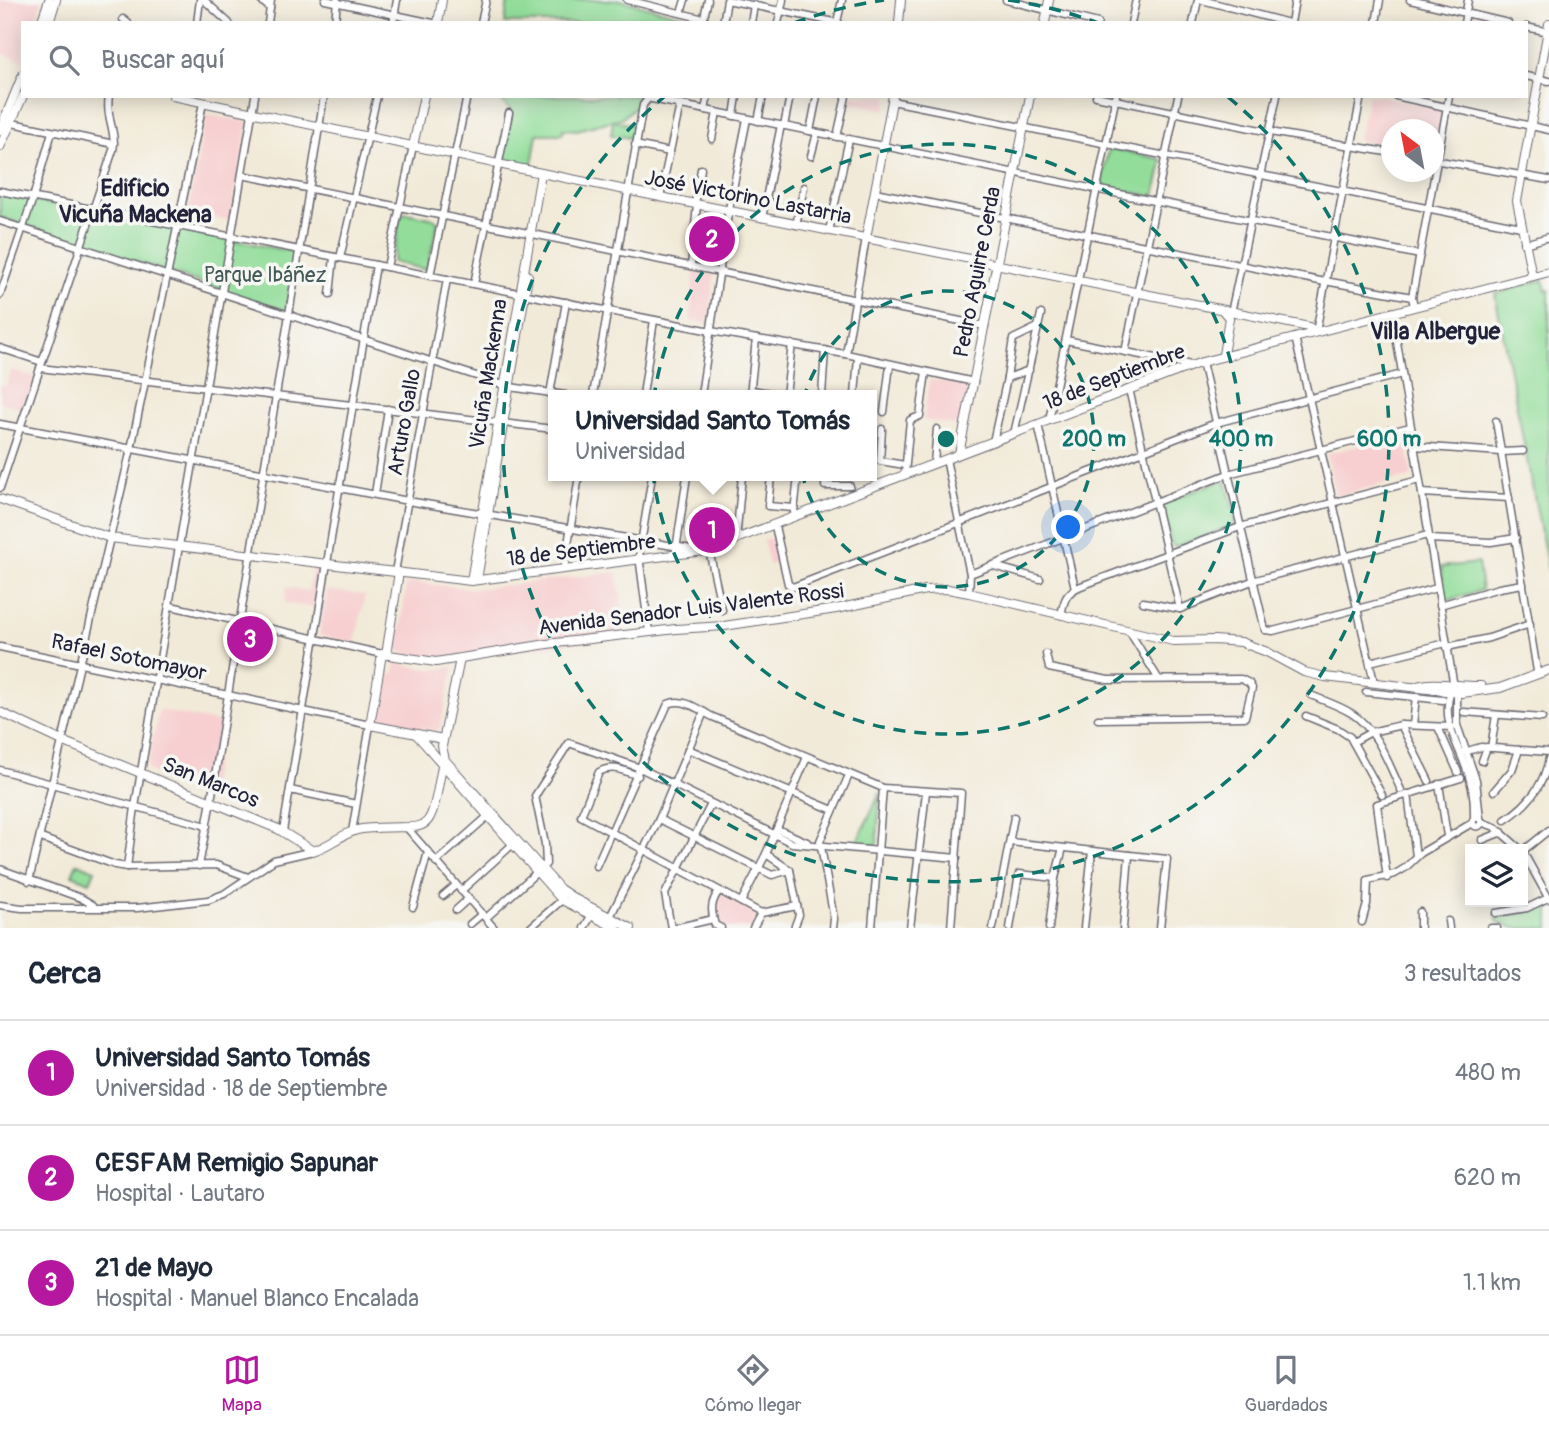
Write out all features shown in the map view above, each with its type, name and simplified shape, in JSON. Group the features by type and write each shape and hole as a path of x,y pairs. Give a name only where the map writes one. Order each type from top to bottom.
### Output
{"main road":[{"path":"42,21 49,0"},
{"path":"50,21 56,0"},
{"path":"437,21 442,0"},
{"path":"899,21 901,0"},
{"path":"1045,21 1049,0"},
{"path":"1532,276 1517,201 1548,29"},
{"path":"0,130 21,79"},
{"path":"0,147 22,98"},
{"name":"José Victorino Lastarria","path":"182,98 543,174 1309,327 1316,332"},
{"path":"413,146 424,98"},
{"path":"866,238 894,98"},
{"name":"Pedro Aguirre Cerda","path":"959,454 1030,98"},
{"path":"416,135 419,143 426,149"},
{"name":"Vicuña Mackenna","path":"474,581 543,174"},
{"name":"18 de Septiembre","path":"877,480 975,449 1223,355 1392,312 1413,302 1549,272"},
{"path":"1223,355 1229,318 1227,312"},
{"path":"965,430 968,441 975,449"},
{"name":"18 de Septiembre","path":"0,499 110,538 474,581 707,551 775,526 794,513 875,481"},
{"name":"Arturo Gallo","path":"370,725 397,572"},
{"name":"Avenida Senador Luis Valente Rossi","path":"384,654 426,662 460,659 547,644 724,626 926,590 948,589 1173,640 1214,639 1241,642 1311,674 1415,687 1425,683 1454,691 1500,688 1549,668"},
{"path":"460,659 443,739 446,766 512,845 564,897 591,916 616,928"},
{"name":"Avenida Senador Luis Valente Rossi","path":"1454,691 1497,684 1549,668"},
{"name":"San Marcos","path":"0,712 62,741 283,831 313,851"},
{"name":"Rafael Sotomayor","path":"370,725 443,739"},
{"path":"416,734 539,871"},
{"path":"313,851 362,829 408,829 427,823 435,809 446,766"},
{"path":"564,897 631,928"}],"street":[{"path":"197,21 202,0 227,21"},
{"path":"260,0 271,4"},
{"path":"325,0 426,21"},
{"path":"393,21 397,0"},
{"path":"481,21 486,0"},
{"path":"627,0 646,2 703,21 708,0"},
{"path":"681,13 685,0"},
{"path":"723,21 727,0 806,19 826,21"},
{"path":"778,21 783,0"},
{"path":"836,21 842,0"},
{"path":"1006,0 1090,21"},
{"path":"1131,21 1136,0"},
{"path":"1194,21 1200,0 1282,21"},
{"path":"1290,21 1295,0"},
{"path":"1376,21 1380,0"},
{"path":"1410,0 1500,21"},
{"path":"1464,21 1468,0"},
{"path":"335,21 337,1"},
{"path":"751,21 754,5"},
{"path":"1528,27 1548,29"},
{"path":"1528,76 1549,81"},
{"path":"0,488 114,144 106,111 109,98"},
{"path":"127,867 255,98"},
{"path":"199,866 324,98"},
{"path":"330,294 377,98"},
{"path":"430,276 467,98"},
{"path":"594,390 635,145 643,105 647,98"},
{"path":"652,98 1420,255"},
{"path":"705,110 708,98"},
{"path":"733,116 737,98"},
{"path":"758,121 763,98"},
{"path":"762,218 789,98"},
{"path":"811,156 817,98"},
{"path":"837,137 846,98"},
{"path":"898,98 1106,145 1521,228"},
{"path":"1049,420 1116,98 1175,113 1381,151"},
{"path":"1125,352 1178,98"},
{"path":"1227,312 1241,266 1277,98"},
{"path":"1316,332 1361,98"},
{"path":"1405,98 1549,130"},
{"path":"1444,120 1449,98"},
{"path":"29,881 131,449 204,103"},
{"path":"660,197 680,105"},
{"path":"712,139 717,112"},
{"path":"474,284 509,113"},
{"path":"702,390 728,211 747,118"},
{"path":"12,123 114,144"},
{"path":"0,295 52,132"},
{"path":"829,231 849,139"},
{"path":"635,145 670,152"},
{"path":"387,267 413,146"},
{"path":"1444,162 1549,180"},
{"path":"691,266 701,169"},
{"path":"242,175 985,326"},
{"path":"875,192 1325,281 1413,302 1432,182"},
{"path":"796,225 804,187"},
{"path":"0,191 709,331 792,344 974,382"},
{"path":"0,221 433,363 507,386 548,394"},
{"path":"1524,244 1549,237"},
{"path":"846,355 866,238"},
{"path":"283,831 376,265"},
{"name":"Arturo Gallo","path":"397,572 447,279"},
{"path":"551,390 566,302"},
{"path":"1392,312 1454,691 1447,715 1476,780 1477,821"},
{"path":"1014,434 1041,314"},
{"path":"644,390 654,320"},
{"path":"993,442 1013,339 1038,327"},
{"path":"1295,337 1374,682"},
{"path":"750,390 756,339"},
{"path":"1066,340 1192,365"},
{"path":"787,390 792,344"},
{"path":"0,348 41,365 145,381 548,428"},
{"path":"822,390 825,351"},
{"path":"855,390 858,357"},
{"path":"1202,362 1265,630 1273,631 1437,589"},
{"path":"884,412 890,365"},
{"path":"1007,377 1029,370"},
{"path":"882,429 880,461 905,470 910,420 920,416 926,373"},
{"path":"775,526 789,586 1216,423 1402,374"},
{"path":"1129,389 1180,608"},
{"path":"1054,397 1062,415"},
{"path":"375,494 388,409"},
{"path":"1496,421 1537,671"},
{"path":"0,424 408,501 707,551 722,610"},
{"path":"1038,424 1075,588"},
{"path":"970,575 1228,474 1410,427"},
{"path":"933,463 937,429"},
{"path":"1414,446 1523,451"},
{"path":"946,459 970,575 970,593"},
{"path":"1061,615 1065,596 1075,588 1240,527 1419,480"},
{"path":"564,569 578,481"},
{"path":"649,632 639,560 651,481"},
{"path":"667,556 677,547 686,481"},
{"path":"736,540 742,481"},
{"path":"770,481 768,506 794,513 797,481"},
{"path":"826,481 825,486 850,490 851,481"},
{"path":"1422,494 1509,498"},
{"path":"1143,602 1180,608 1252,581 1429,537 1491,542 1516,538"},
{"path":"993,565 1040,579"},
{"path":"1440,605 1523,584"},
{"path":"171,606 384,654"},
{"path":"1370,662 1489,638 1530,624"},
{"path":"1129,632 1158,678"},
{"name":"Rafael Sotomayor","path":"0,647 370,725"},
{"path":"1046,654 1049,668 1108,680 1241,679 1252,688 1245,717 1098,719"},
{"path":"1366,692 1443,700"},
{"path":"1311,695 1352,714 1371,732 1405,792 1416,856"},
{"path":"1413,725 1416,697"},
{"path":"596,866 670,702 693,705 883,788 961,793 951,928"},
{"path":"610,917 659,819 704,712"},
{"path":"1464,712 1542,718"},
{"path":"1482,761 1489,747 1496,715"},
{"path":"1306,716 1346,734 1382,795"},
{"name":"Arturo Gallo","path":"352,832 370,725"},
{"path":"1353,742 1371,732 1401,725 1453,726"},
{"path":"1401,725 1429,781"},
{"path":"1387,878 1377,804 1459,775 1437,727"},
{"path":"470,924 484,916 539,871 546,862 535,796 566,745 573,744 640,768 711,804 811,845 957,858"},
{"path":"1463,752 1480,747 1549,752"},
{"path":"688,749 833,810"},
{"path":"1494,791 1512,770 1519,750"},
{"path":"741,902 766,854 807,757"},
{"path":"1505,820 1532,797 1541,782 1549,758"},
{"path":"638,776 612,767 603,769 599,772 580,812 581,816 761,914 797,906"},
{"path":"0,770 207,826"},
{"path":"832,928 834,919 821,839 849,775"},
{"path":"1439,784 1447,836"},
{"path":"872,928 883,788"},
{"path":"290,790 356,804"},
{"path":"910,928 926,792"},
{"path":"711,804 665,896 673,928 713,919"},
{"path":"436,862 487,817"},
{"path":"993,928 1014,817"},
{"path":"659,819 759,867 772,876 790,870"},
{"path":"1362,922 1367,904 1368,880 1387,878 1405,868 1416,856 1447,836 1477,821 1503,832 1515,844"},
{"path":"408,829 494,928"},
{"path":"1528,846 1549,830"},
{"path":"1482,840 1503,832"},
{"path":"41,838 115,865 216,865 248,877"},
{"path":"1010,842 1167,859 1160,928"},
{"path":"443,896 459,888 512,845"},
{"path":"1049,928 1055,878 1063,848"},
{"path":"0,905 137,908 208,900 229,890 274,860 313,851"},
{"path":"1084,928 1092,851"},
{"path":"413,907 428,852"},
{"path":"766,854 790,870 799,915 794,928"},
{"path":"1123,928 1129,855"},
{"path":"1496,913 1527,908 1549,898 1528,865"},
{"path":"0,869 69,894 95,907"},
{"path":"229,890 232,884 230,872"},
{"path":"1010,928 1018,874 1055,878"},
{"path":"1541,882 1549,877"},
{"path":"719,891 711,908 715,925 721,928"},
{"path":"530,928 564,897"},
{"path":"456,910 468,899"},
{"path":"1420,912 1420,928"},
{"path":"754,928 761,914"},
{"path":"584,928 591,916"},
{"path":"1491,928 1497,928"}],"shaded area":[{"path":"0,0 42,0 36,21 21,21 21,60 0,53"},
{"path":"850,98 888,98 886,110 849,102"},
{"path":"1368,98 1389,98 1443,110 1441,119 1381,119 1381,144 1358,141"},
{"path":"206,115 248,122 231,212 234,213 232,221 195,214 194,218 187,217"},
{"path":"706,216 719,218 719,221 725,220 719,260 699,258"},
{"path":"694,272 714,275 709,324 690,320"},
{"path":"11,370 35,377 25,409 0,402 0,385 6,386"},
{"path":"930,379 969,386 962,426 923,420"},
{"path":"1405,434 1412,476 1338,496 1335,494 1326,454"},
{"path":"708,514 709,521 734,522 732,538 691,546 691,516"},
{"path":"775,537 781,564 769,565 763,540"},
{"path":"313,565 323,567 316,608 285,603 286,587 308,591"},
{"path":"617,572 626,636 447,659 398,651 406,585 411,582 475,589"},
{"path":"327,590 365,595 355,644 319,635"},
{"path":"244,627 259,630 256,650 240,648"},
{"path":"396,663 434,670 454,666 439,731 378,720 384,673 394,674"},
{"path":"159,710 221,723 210,793 147,768"},
{"path":"720,893 758,914 751,928 726,928 717,923 713,908"}],"green space":[{"path":"508,0 620,0 700,20 700,21 505,21"},
{"path":"498,98 645,98 622,118 577,130 563,129 562,134 537,134 532,165 503,159 512,111"},
{"path":"613,121 634,125 631,138 611,135"},
{"path":"1113,149 1160,159 1162,162 1155,194 1151,196 1101,184 1108,151"},
{"name":"Parque Ibáñez","path":"0,194 294,252 287,311 0,217"},
{"path":"406,213 438,222 427,270 393,262 400,216"},
{"path":"1543,280 1546,290 1549,290 1549,573 1495,294"},
{"path":"1142,361 1171,368 1149,376 1141,366"},
{"path":"1223,480 1227,484 1236,521 1233,526 1175,547 1172,545 1161,503"},
{"path":"1478,563 1482,590 1446,601 1441,567"},
{"path":"880,793 877,843 874,846 856,844"},
{"path":"77,863 95,870 90,882 72,875"},
{"path":"1549,902 1549,928 1515,928 1498,922 1496,917 1516,914"}],"place":[{"name":"CESFAM Remigio Sapunar","path":"712,239"},
{"name":"Universidad Santo Tomás","path":"712,530"},
{"name":"21 de Mayo","path":"250,639"}],"district":[{"name":"Edificio Vicuña Mackena","path":"135,201"},
{"name":"Villa Albergue","path":"1435,331"}]}
